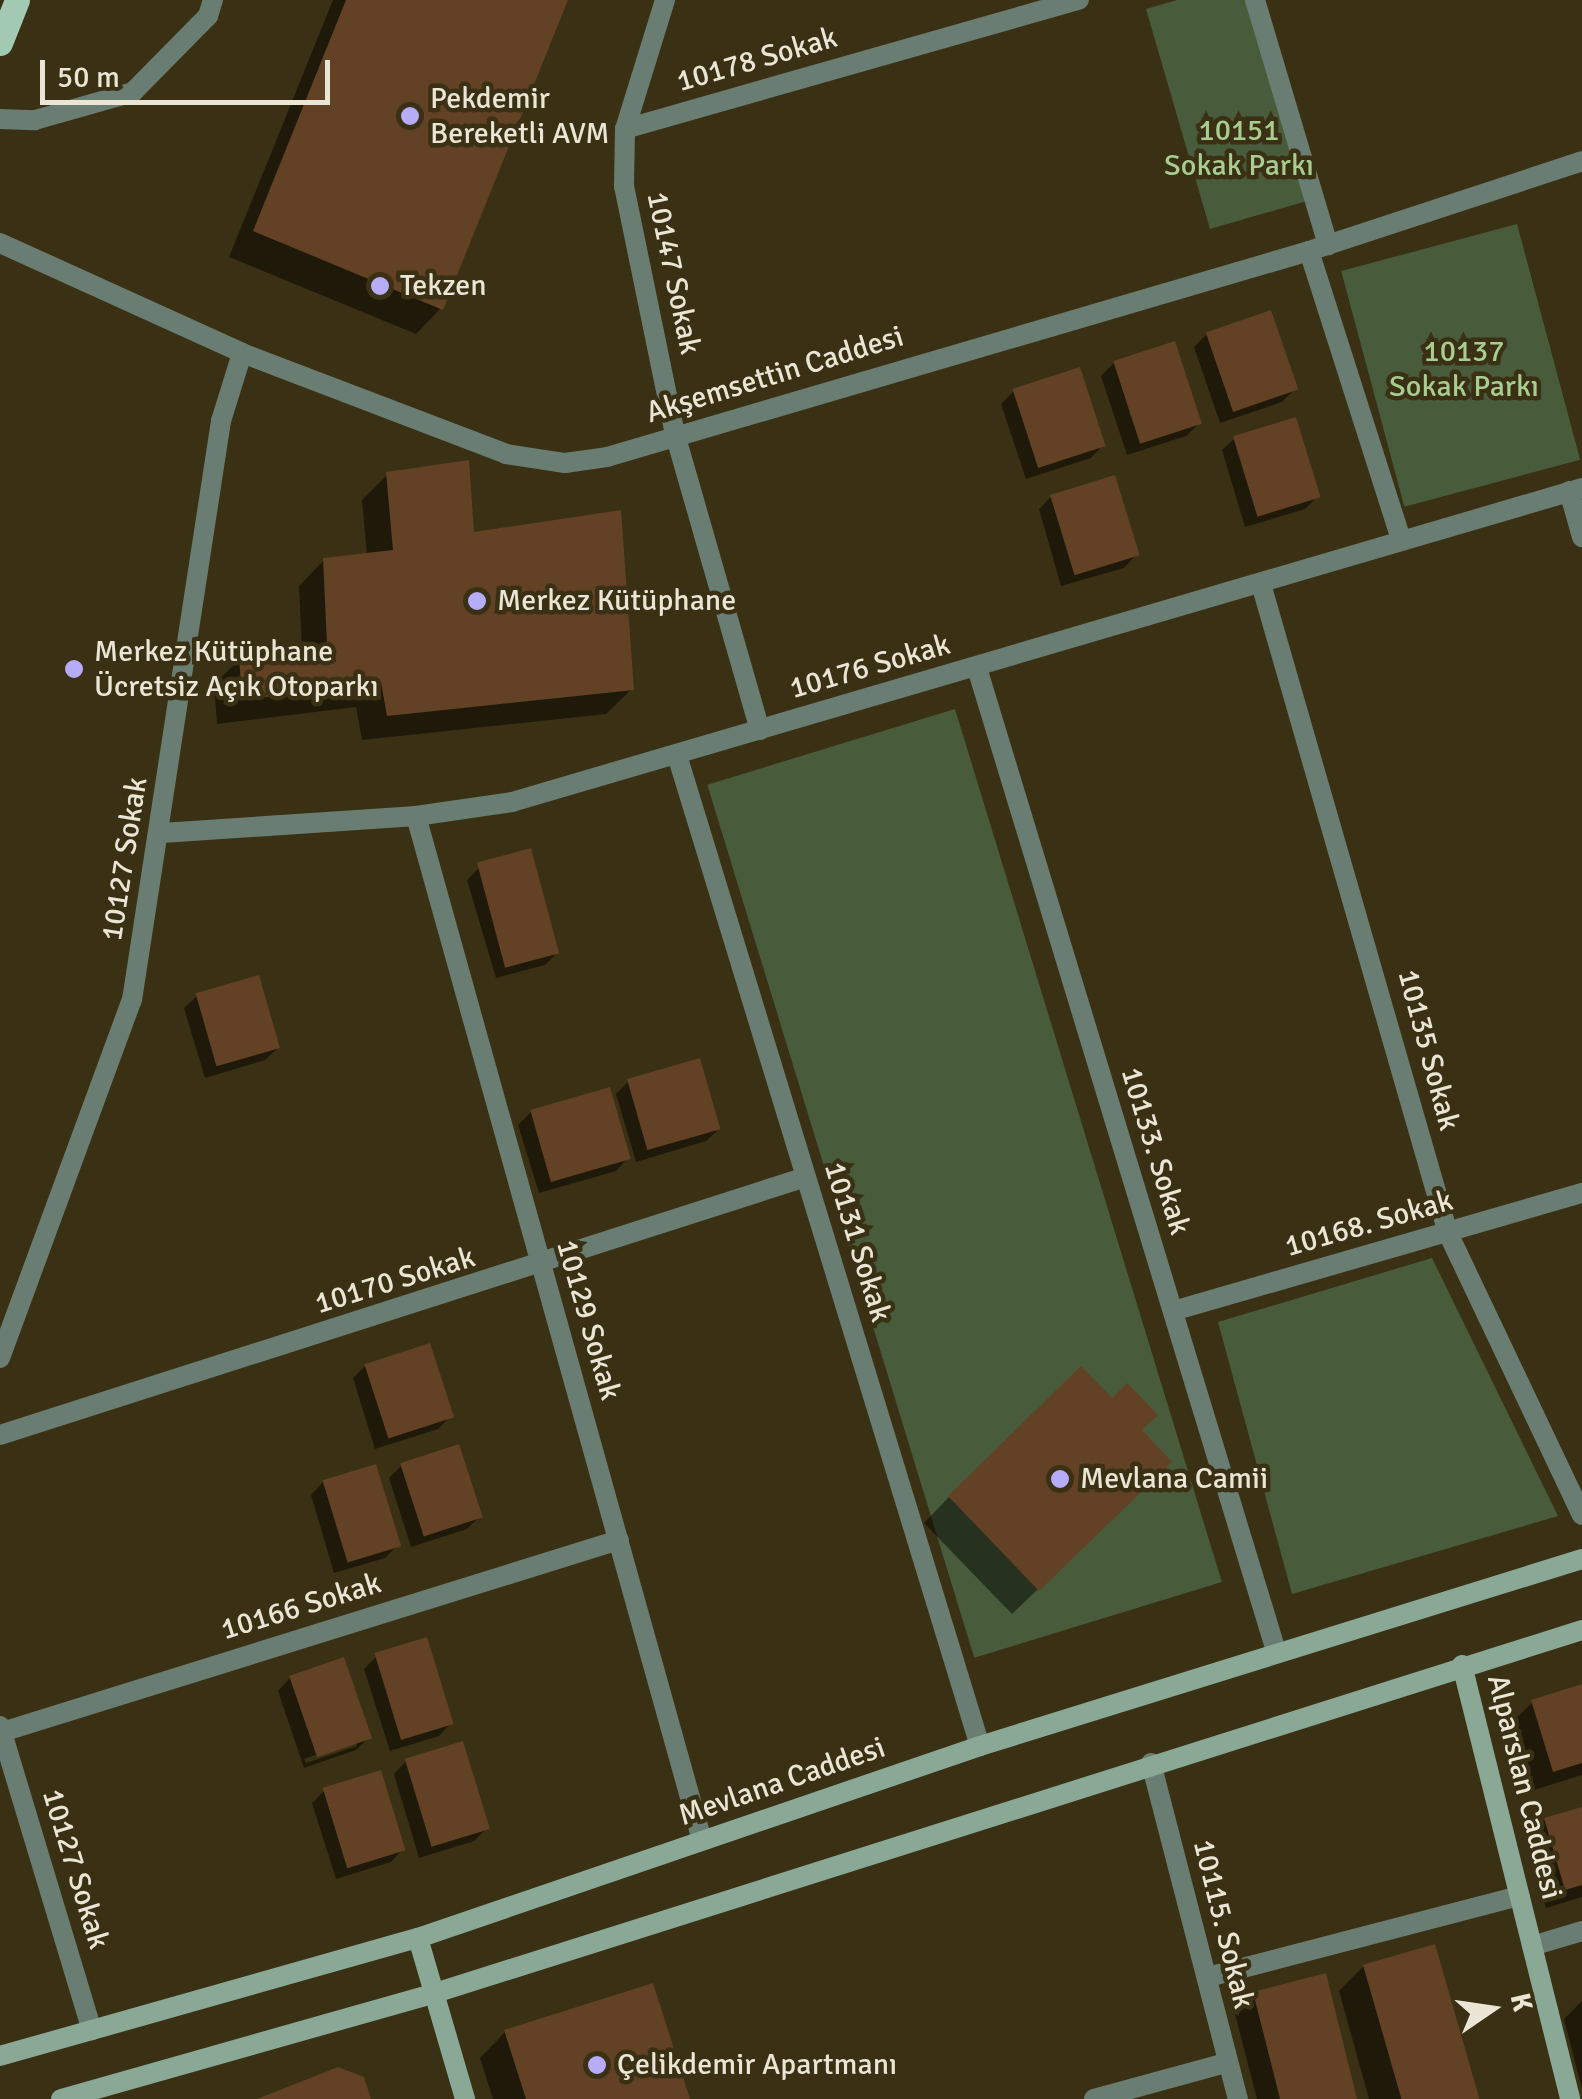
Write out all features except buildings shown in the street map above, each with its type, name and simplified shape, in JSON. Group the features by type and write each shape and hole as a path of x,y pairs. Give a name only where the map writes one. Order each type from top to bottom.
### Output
{"main road":[{"path":"0,42 17,0"}],"street":[{"path":"0,119 35,120 133,92 208,16 213,0"},
{"name":"10147 Sokak","path":"665,0 626,128 624,186 675,434 760,730"},
{"name":"10178 Sokak","path":"626,128 1079,0"},
{"path":"1255,0 1401,540"},
{"name":"Akşemsettin Caddesi","path":"0,242 242,353 506,454 565,463 1319,248 1582,161"},
{"name":"10127 Sokak","path":"0,1358 6,1324 132,1000 162,834 221,421 242,353"},
{"path":"1576,489 1582,537"},
{"name":"10176 Sokak","path":"162,834 416,816 512,802 1576,489"},
{"name":"10135 Sokak","path":"1261,584 1448,1233 1582,1515"},
{"name":"10133. Sokak","path":"977,668 1276,1651"},
{"name":"10131 Sokak","path":"677,756 980,1746"},
{"name":"10129 Sokak","path":"416,816 702,1840"},
{"name":"10170 Sokak","path":"0,1435 542,1267 806,1177"},
{"name":"10168. Sokak","path":"1173,1311 1582,1193"},
{"name":"10166 Sokak","path":"1,1729 618,1540"},
{"name":"Mevlana Caddesi","path":"0,2056 418,1938 980,1746 1582,1559"},
{"path":"61,2099 435,1993 1151,1762 1582,1630"},
{"name":"Alparslan Caddesi","path":"1462,1665 1570,2099"},
{"name":"10127 Sokak","path":"1,1729 92,2030"},
{"name":"10115. Sokak","path":"1151,1762 1238,2099"},
{"path":"1208,1978 1520,1896"},
{"path":"1532,1946 1582,1931"},
{"path":"418,1938 465,2099"},
{"path":"1094,2099 1226,2063"}],"green space":[{"name":"10151 Sokak Parkı","path":"1177,0 1247,0 1307,201 1210,229 1146,9"},
{"name":"10137 Sokak Parkı","path":"1517,224 1580,460 1404,507 1341,271"},
{"path":"955,709 1222,1582 974,1658 707,785"},
{"path":"1432,1258 1558,1516 1292,1594 1218,1322"}],"place":[{"name":"Pekdemir Bereketli AVM","path":"410,116"},
{"name":"Tekzen","path":"380,286"},
{"name":"Merkez Kütüphane","path":"477,601"},
{"name":"Merkez Kütüphane Ücretsiz Açık Otoparkı","path":"74,669"},
{"name":"Mevlana Camii","path":"1060,1479"},
{"name":"Çelikdemir Apartmanı","path":"597,2065"}]}
